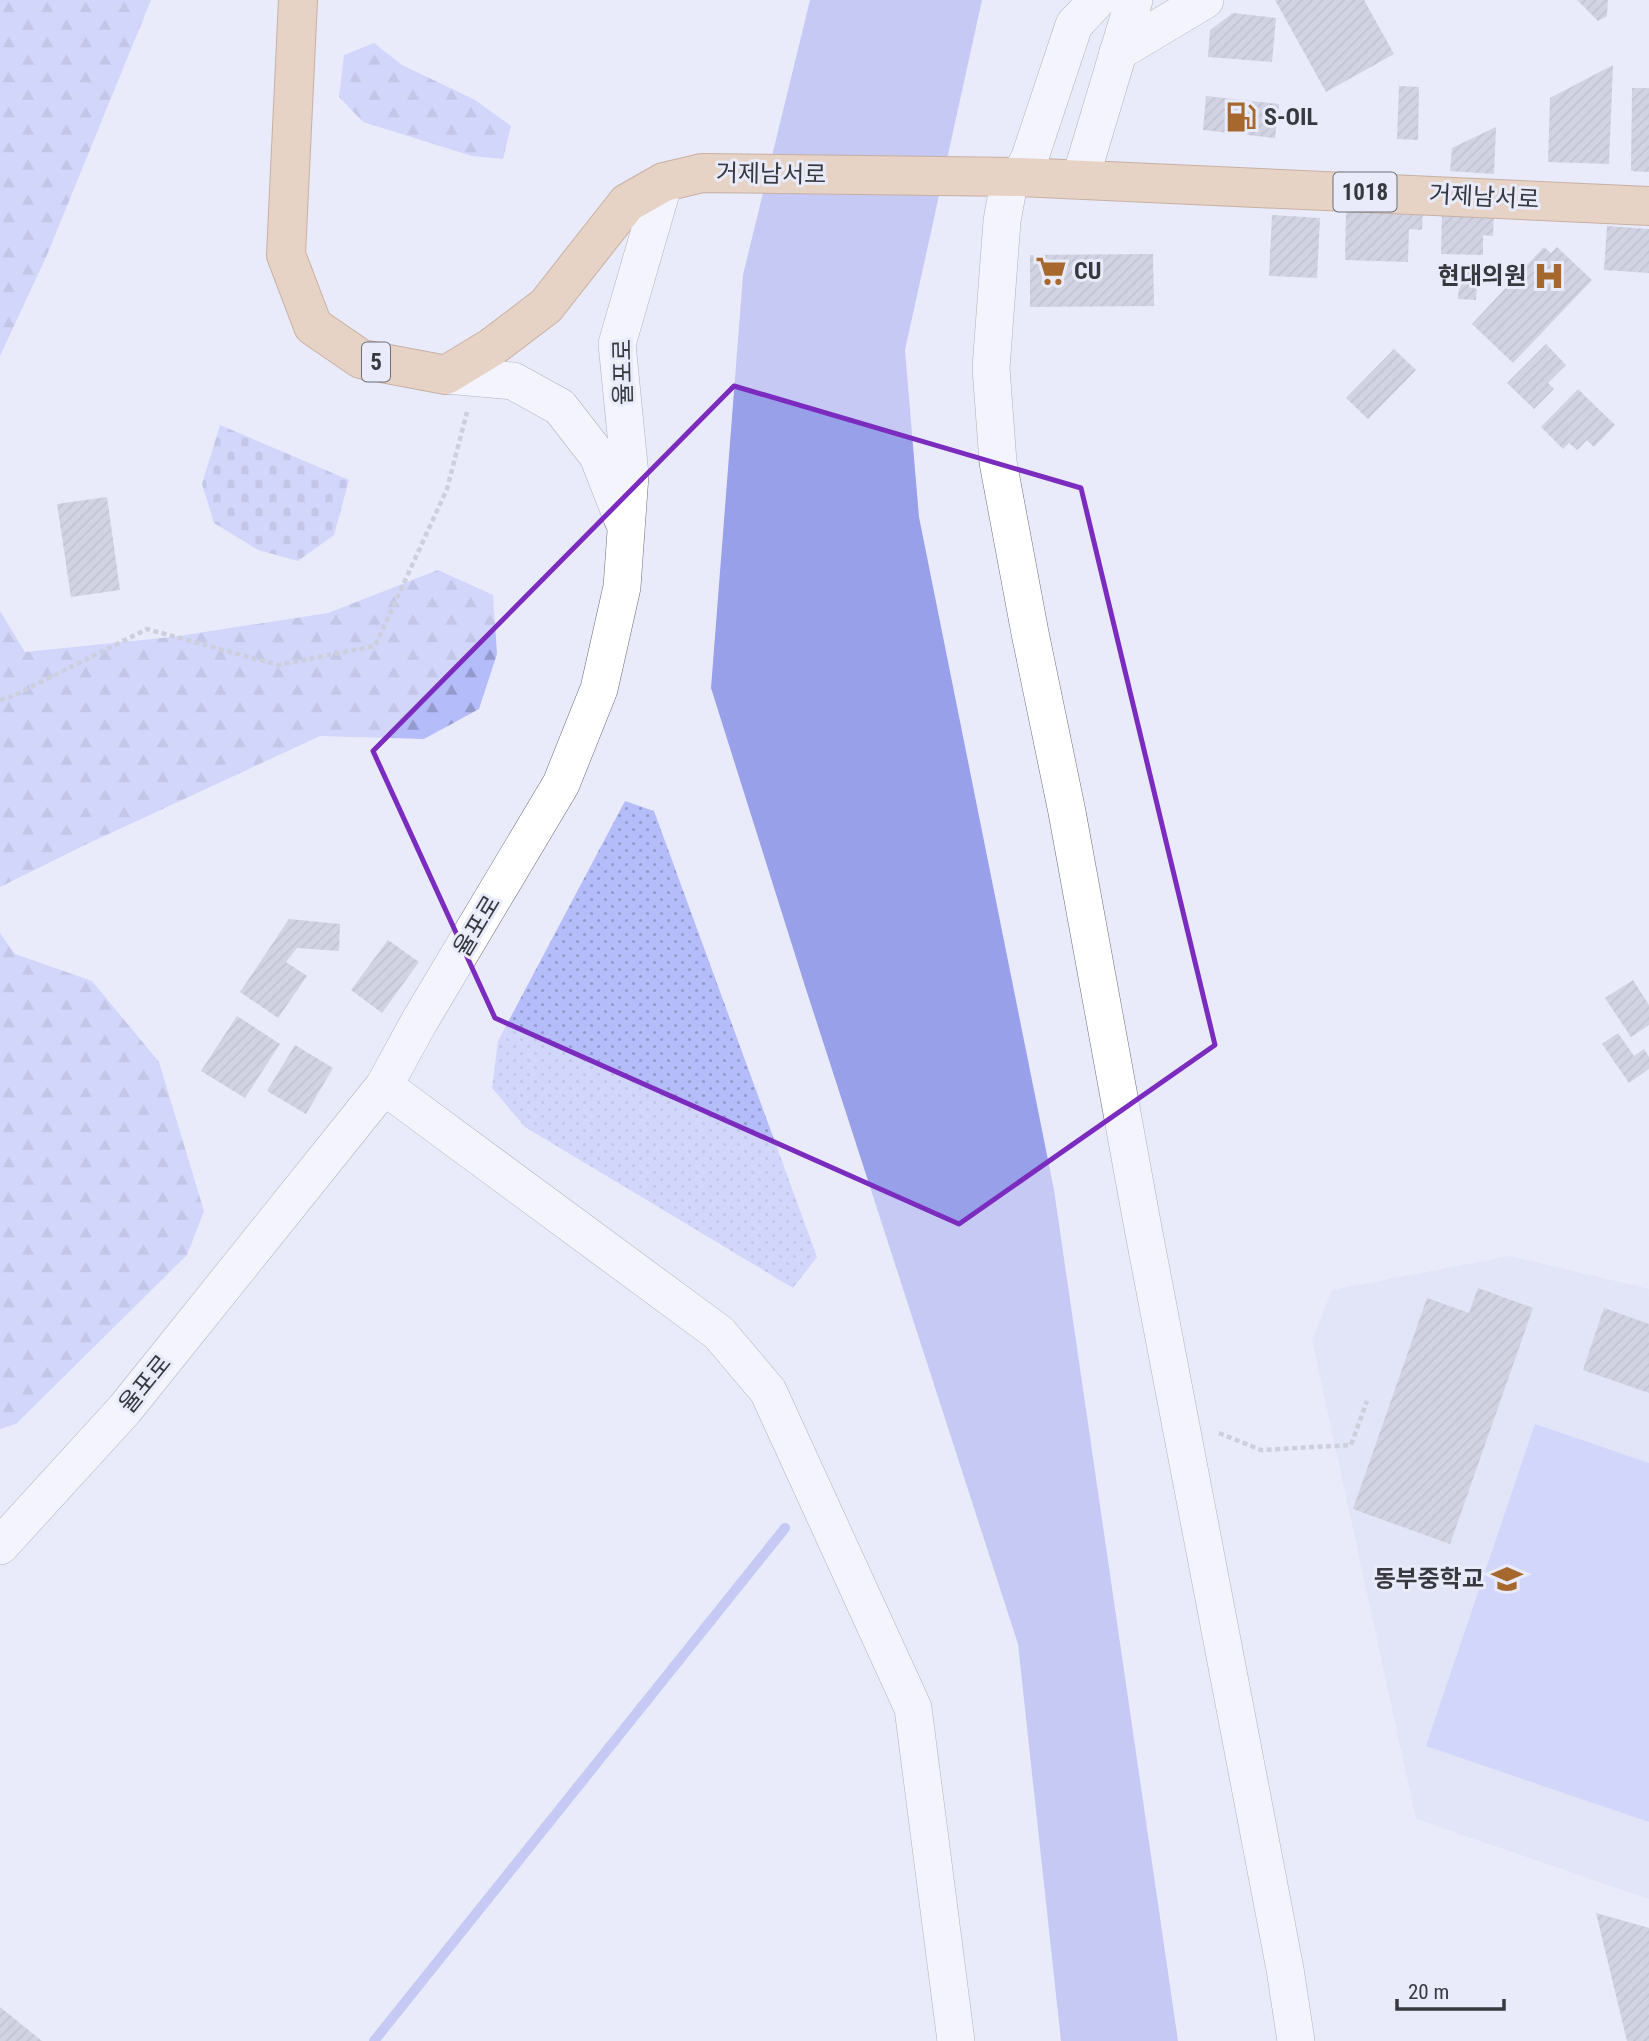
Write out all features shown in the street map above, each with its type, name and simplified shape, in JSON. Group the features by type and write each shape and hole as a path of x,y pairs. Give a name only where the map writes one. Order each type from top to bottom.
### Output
{"main road":[{"name":"5","path":"298,0 286,255 313,326 361,359 461,376"},
{"name":"거제남서로","path":"461,376 492,347 546,306 627,203 664,182 702,173 1039,178 1649,206"}],"street":[{"path":"1039,178 1030,157 1074,25 1097,0"},
{"path":"1134,0 1118,52 1039,178 1002,221 991,369 998,462 1067,812 1143,1228 1285,1969 1296,2041"},
{"path":"1118,52 1205,0"},
{"name":"율포로","path":"0,1546 15,1511 125,1409 384,1086 561,783 599,689 622,587 630,475 617,344 664,182"},
{"path":"461,376 513,381 560,407 597,456 627,529"},
{"path":"384,1086 719,1333 768,1391 912,1708 956,2041"}],"path":[{"path":"0,700 147,629 278,665 375,646 447,489 461,376"},
{"path":"1180,1417 1261,1450 1351,1445 1367,1401"}],"highlighted area":[{"path":"734,386 1081,488 1215,1045 959,1224 495,1018 373,751"}],"shaded area":[{"path":"810,0 982,0 905,350 919,517 1054,1190 1178,2041 1061,2041 1018,1644 711,688 743,275"},
{"name":"동부중학교","path":"1510,1256 1649,1289 1649,1899 1416,1819 1312,1340 1332,1290"}],"green space":[{"path":"0,0 151,0 47,255 0,356"},
{"path":"374,43 402,65 475,100 511,126 503,159 472,156 363,122 339,97 344,55"},
{"path":"220,425 349,480 334,535 298,561 258,550 214,523 202,484"},
{"path":"438,570 493,595 497,654 479,709 424,739 320,736 0,887 0,611 25,652 172,637 328,613"},
{"path":"625,801 654,811 817,1257 793,1288 525,1127 492,1088 498,1041"},
{"path":"0,933 15,954 92,981 159,1062 204,1211 187,1255 16,1424 0,1429"},
{"path":"1535,1424 1649,1463 1649,1822 1426,1746"}],"building":[{"path":"1275,0 1364,0 1394,54 1326,92"},
{"path":"1577,0 1608,0 1607,16 1598,21"},
{"path":"1233,13 1276,18 1272,62 1208,57 1210,30"},
{"path":"1613,65 1609,164 1548,162 1550,98"},
{"path":"1399,86 1419,87 1418,140 1397,139"},
{"path":"1632,88 1649,88 1649,172 1631,171"},
{"name":"S-OIL","path":"1206,96 1279,104 1275,138 1203,130"},
{"path":"1496,127 1494,174 1450,171 1452,148"},
{"path":"1346,210 1423,212 1422,230 1409,229 1408,262 1345,260"},
{"path":"1442,213 1494,214 1493,236 1483,235 1483,255 1441,254"},
{"path":"1272,215 1320,218 1317,278 1269,276"},
{"path":"1607,226 1649,229 1649,273 1604,270"},
{"path":"1544,247 1551,253 1557,247 1592,280 1513,363 1472,324"},
{"path":"1153,254 1154,306 1030,307 1030,255"},
{"path":"1460,270 1478,270 1476,300 1458,299"},
{"path":"1546,344 1566,365 1548,383 1554,389 1534,409 1507,383"},
{"path":"1394,349 1416,370 1368,419 1346,398"},
{"path":"1578,389 1615,425 1594,447 1587,440 1577,450 1569,443 1563,449 1541,427"},
{"path":"107,497 120,590 71,597 57,504"},
{"path":"289,919 340,924 339,951 297,948 286,962 307,976 278,1018 240,992"},
{"path":"388,940 419,962 382,1013 351,990"},
{"path":"1633,980 1649,1005 1649,1025 1631,1037 1605,998"},
{"path":"237,1016 280,1044 245,1098 201,1071"},
{"path":"1618,1033 1634,1056 1644,1049 1649,1057 1649,1069 1629,1083 1602,1044"},
{"path":"295,1045 333,1068 306,1114 267,1091"},
{"path":"1478,1288 1533,1308 1450,1544 1353,1509 1427,1298 1469,1313"},
{"path":"1604,1308 1649,1324 1649,1393 1583,1370"},
{"path":"1596,1913 1649,1928 1649,2041 1627,2041"},
{"path":"0,2007 42,2041 0,2041"}],"waterway":[{"path":"374,2041 785,1528"}],"place":[{"name":"S-OIL","path":"1241,117"},
{"name":"CU","path":"1051,271"},
{"name":"현대의원","path":"1549,276"},
{"name":"동부중학교","path":"1507,1579"}]}
